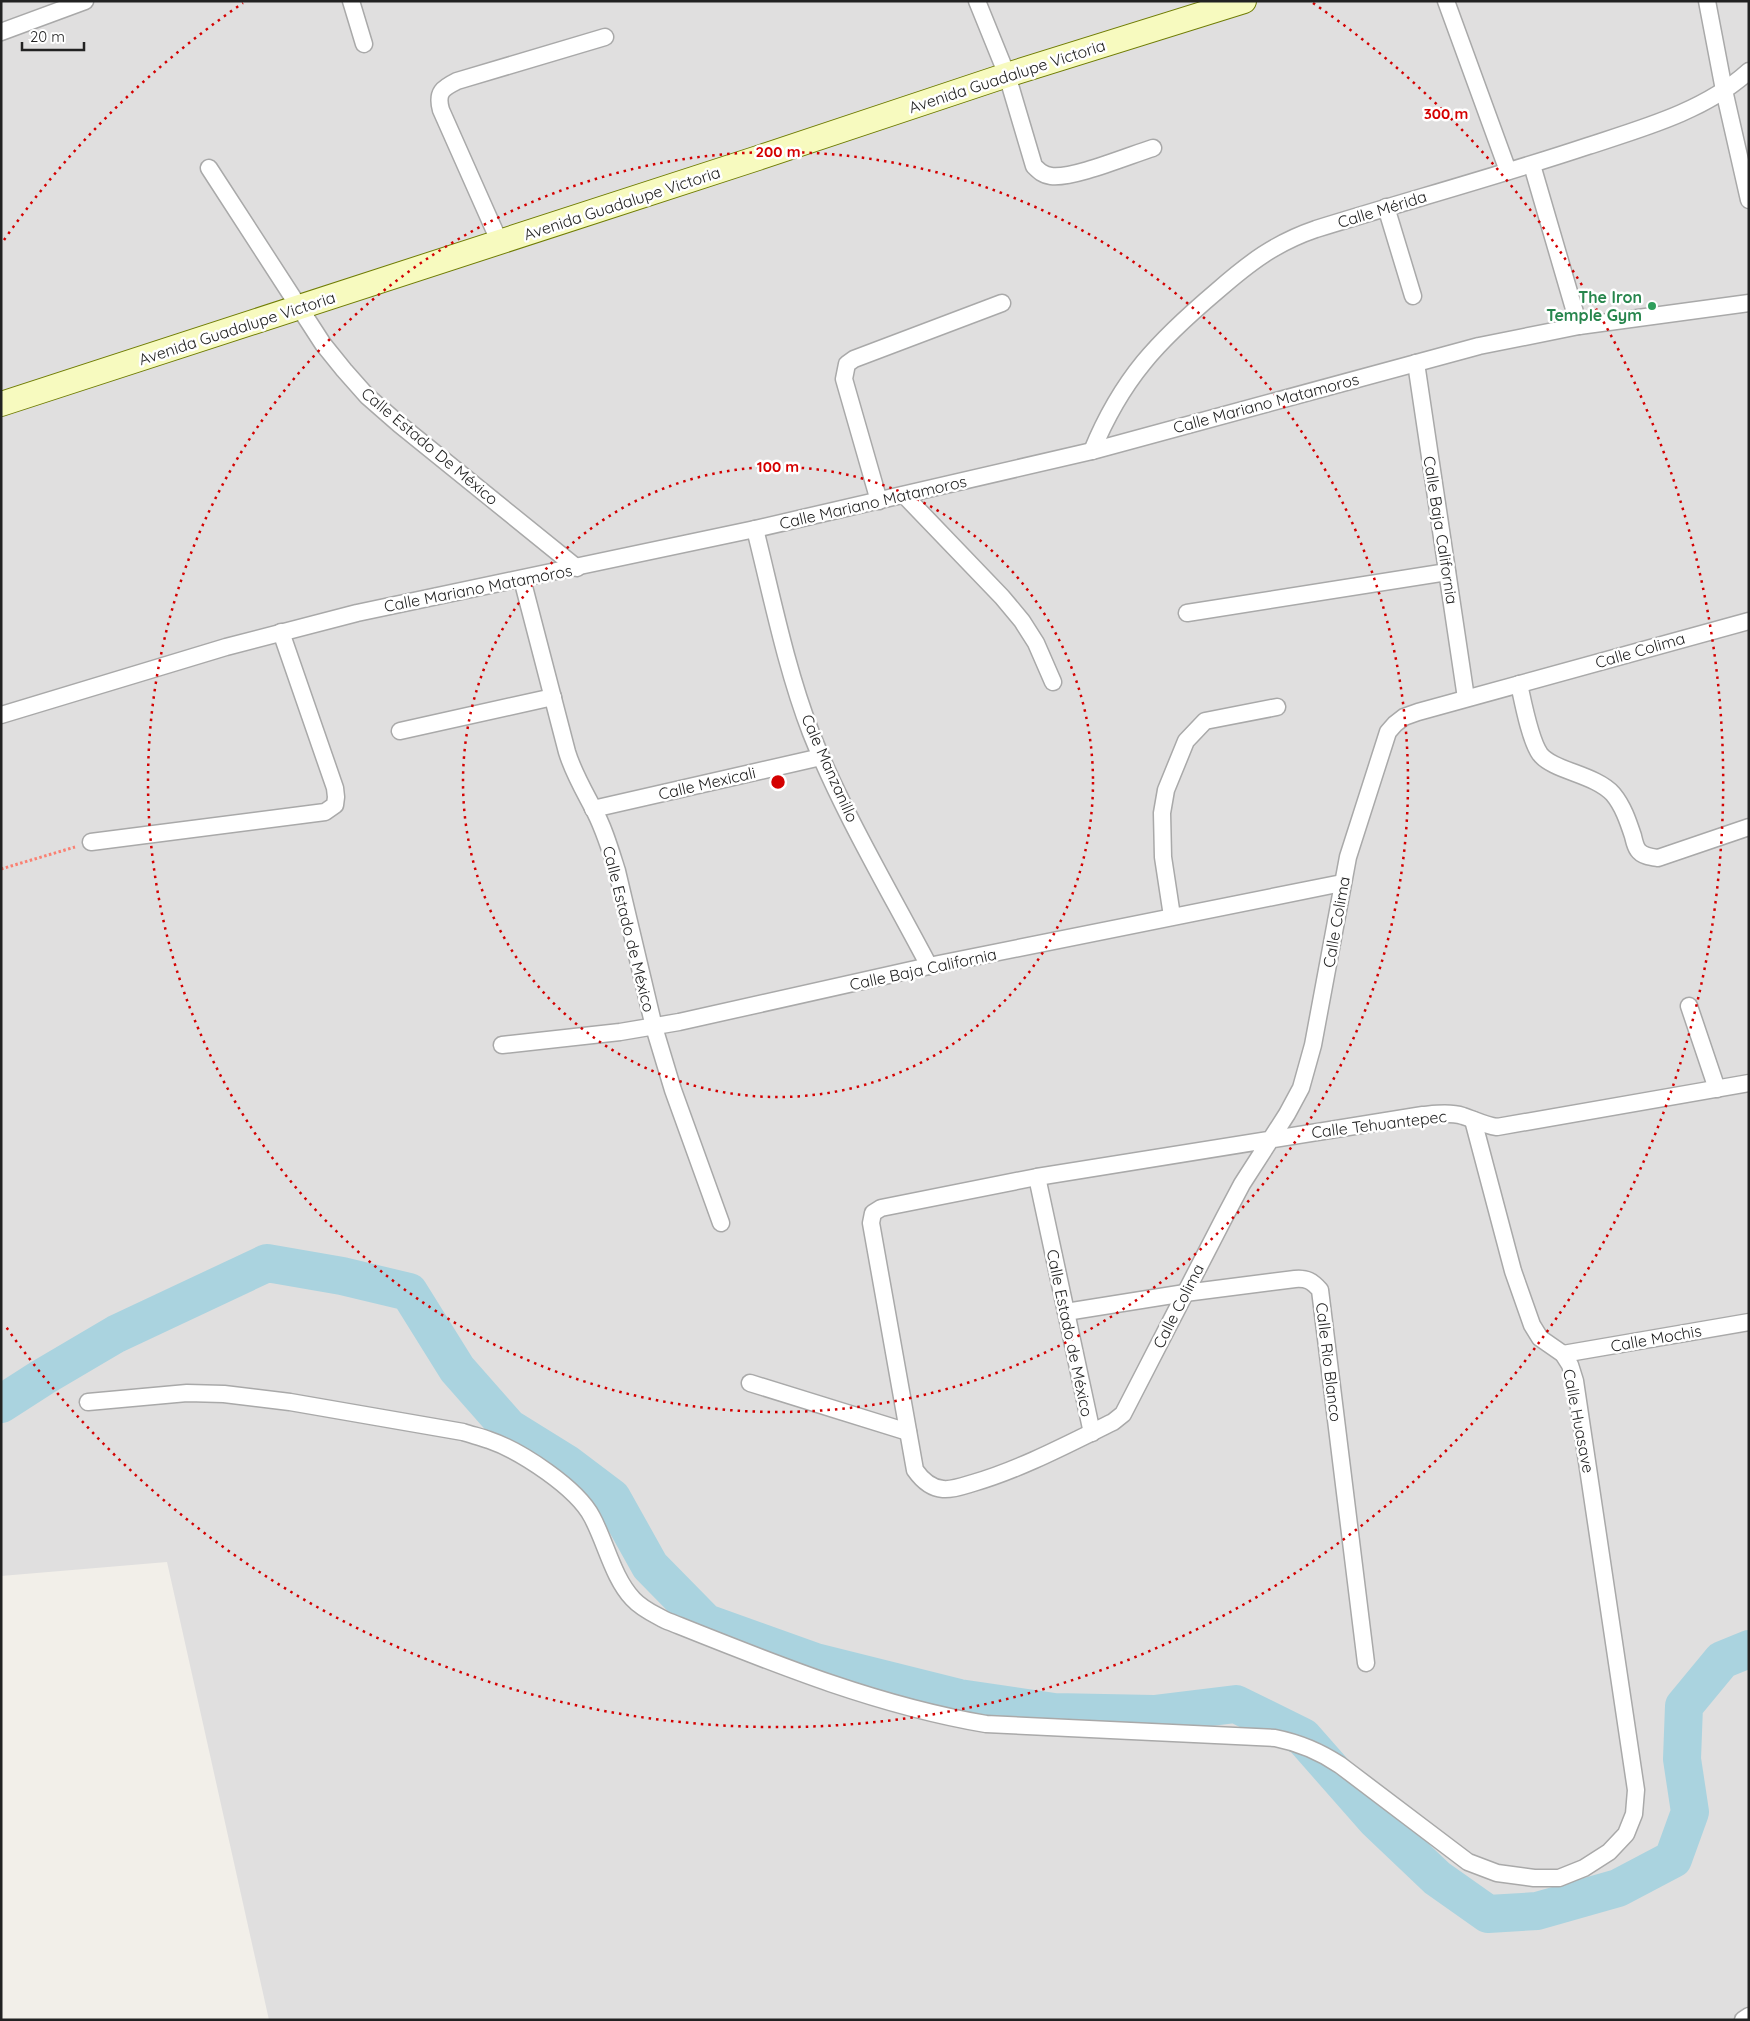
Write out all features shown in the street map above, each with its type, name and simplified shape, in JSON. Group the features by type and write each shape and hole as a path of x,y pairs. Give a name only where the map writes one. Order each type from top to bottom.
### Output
{"main road":[{"name":"Avenida Guadalupe Victoria","path":"1,404 500,243 1007,75 1244,1"}],"street":[{"path":"351,1 364,44"},
{"path":"977,1 1007,75 1034,166 1041,173 1050,176 1073,174 1153,148"},
{"path":"1446,1 1508,171"},
{"path":"1707,1 1724,90 1749,200"},
{"path":"1,32 80,2"},
{"path":"500,243 441,110 438,101 440,93 457,81 605,38"},
{"name":"Calle Mérida","path":"1092,451 1110,411 1128,381 1150,353 1182,321 1251,262 1292,237 1386,207 1532,165 1641,129 1696,105 1724,90 1749,72"},
{"path":"1532,165 1579,326"},
{"name":"Calle Estado De México","path":"208,168 323,344 367,396 577,568"},
{"path":"1386,207 1413,296"},
{"path":"879,501 844,379 847,364 854,358 1002,303"},
{"name":"Calle Mariano Matamoros","path":"1,716 281,632 357,612 577,568 879,501 1092,451 1479,346 1579,326 1749,303"},
{"name":"Calle Baja California","path":"1416,363 1466,698"},
{"path":"904,495 1022,620 1036,643 1053,682"},
{"name":"Cale Manzanillo","path":"755,529 790,665 810,731 832,781 929,966"},
{"path":"1186,613 1447,572"},
{"name":"Calle Estado de México","path":"522,579 573,771 594,809 617,870 654,1027 673,1090 721,1223"},
{"name":"Calle Colima","path":"1092,1433 1113,1422 1123,1414 1242,1184 1301,1088 1314,1045 1348,857 1388,732 1404,717 1466,698 1749,621"},
{"path":"91,842 325,812 335,805 335,788 281,632"},
{"path":"1518,684 1535,744 1540,754 1548,761 1595,781 1612,793 1626,816 1638,851 1648,857 1658,858 1749,827"},
{"path":"400,732 553,698"},
{"path":"1172,916 1163,857 1162,813 1166,790 1186,741 1205,721 1277,707"},
{"name":"Calle Mexicali","path":"594,809 821,757"},
{"name":"Calle Baja California","path":"502,1045 654,1027 929,966 1342,883"},
{"path":"1689,1006 1717,1089"},
{"name":"Calle Tehuantepec","path":"1037,1177 1272,1138 1436,1114 1461,1115 1486,1126 1497,1127 1749,1083"},
{"name":"Calle Huasave","path":"88,1402 187,1393 258,1397 464,1432 491,1440 538,1466 583,1502 592,1517 623,1586 634,1600 647,1611 665,1620 800,1674 947,1717 986,1724 1276,1738 1300,1743 1321,1752 1340,1765 1468,1862 1497,1873 1534,1878 1559,1878 1584,1868 1609,1852 1626,1834 1634,1814 1636,1790 1575,1381 1570,1365 1563,1354 1540,1338 1532,1325 1513,1271 1473,1120"},
{"name":"Calle Estado de México","path":"1037,1177 1066,1312 1092,1433 1008,1471 960,1487 943,1489 929,1485 922,1480 916,1470 908,1432 871,1223 873,1213 893,1204 1037,1177"},
{"name":"Calle Rio Blanco","path":"1066,1312 1186,1293 1305,1278 1313,1282 1320,1290 1366,1663"},
{"name":"Calle Mochis","path":"1563,1354 1749,1322"},
{"path":"750,1383 908,1432"},
{"path":"1743,2020 1749,2016"}],"path":[{"path":"1,869 91,842"}],"shaded area":[{"path":"1,1 1749,1 1749,2020 269,2020 167,1562 1,1576"}],"waterway":[{"path":"1,1404 116,1334 267,1263 342,1276 409,1292 457,1369 509,1428 567,1464 612,1498 650,1566 706,1623 815,1662 959,1698 1054,1712 1154,1714 1236,1704 1303,1737 1376,1820 1437,1878 1488,1914 1537,1911 1618,1888 1673,1859 1690,1812 1682,1759 1684,1706 1722,1660 1749,1649"}],"place":[{"name":"The Iron Temple Gym","path":"1652,306"}]}
